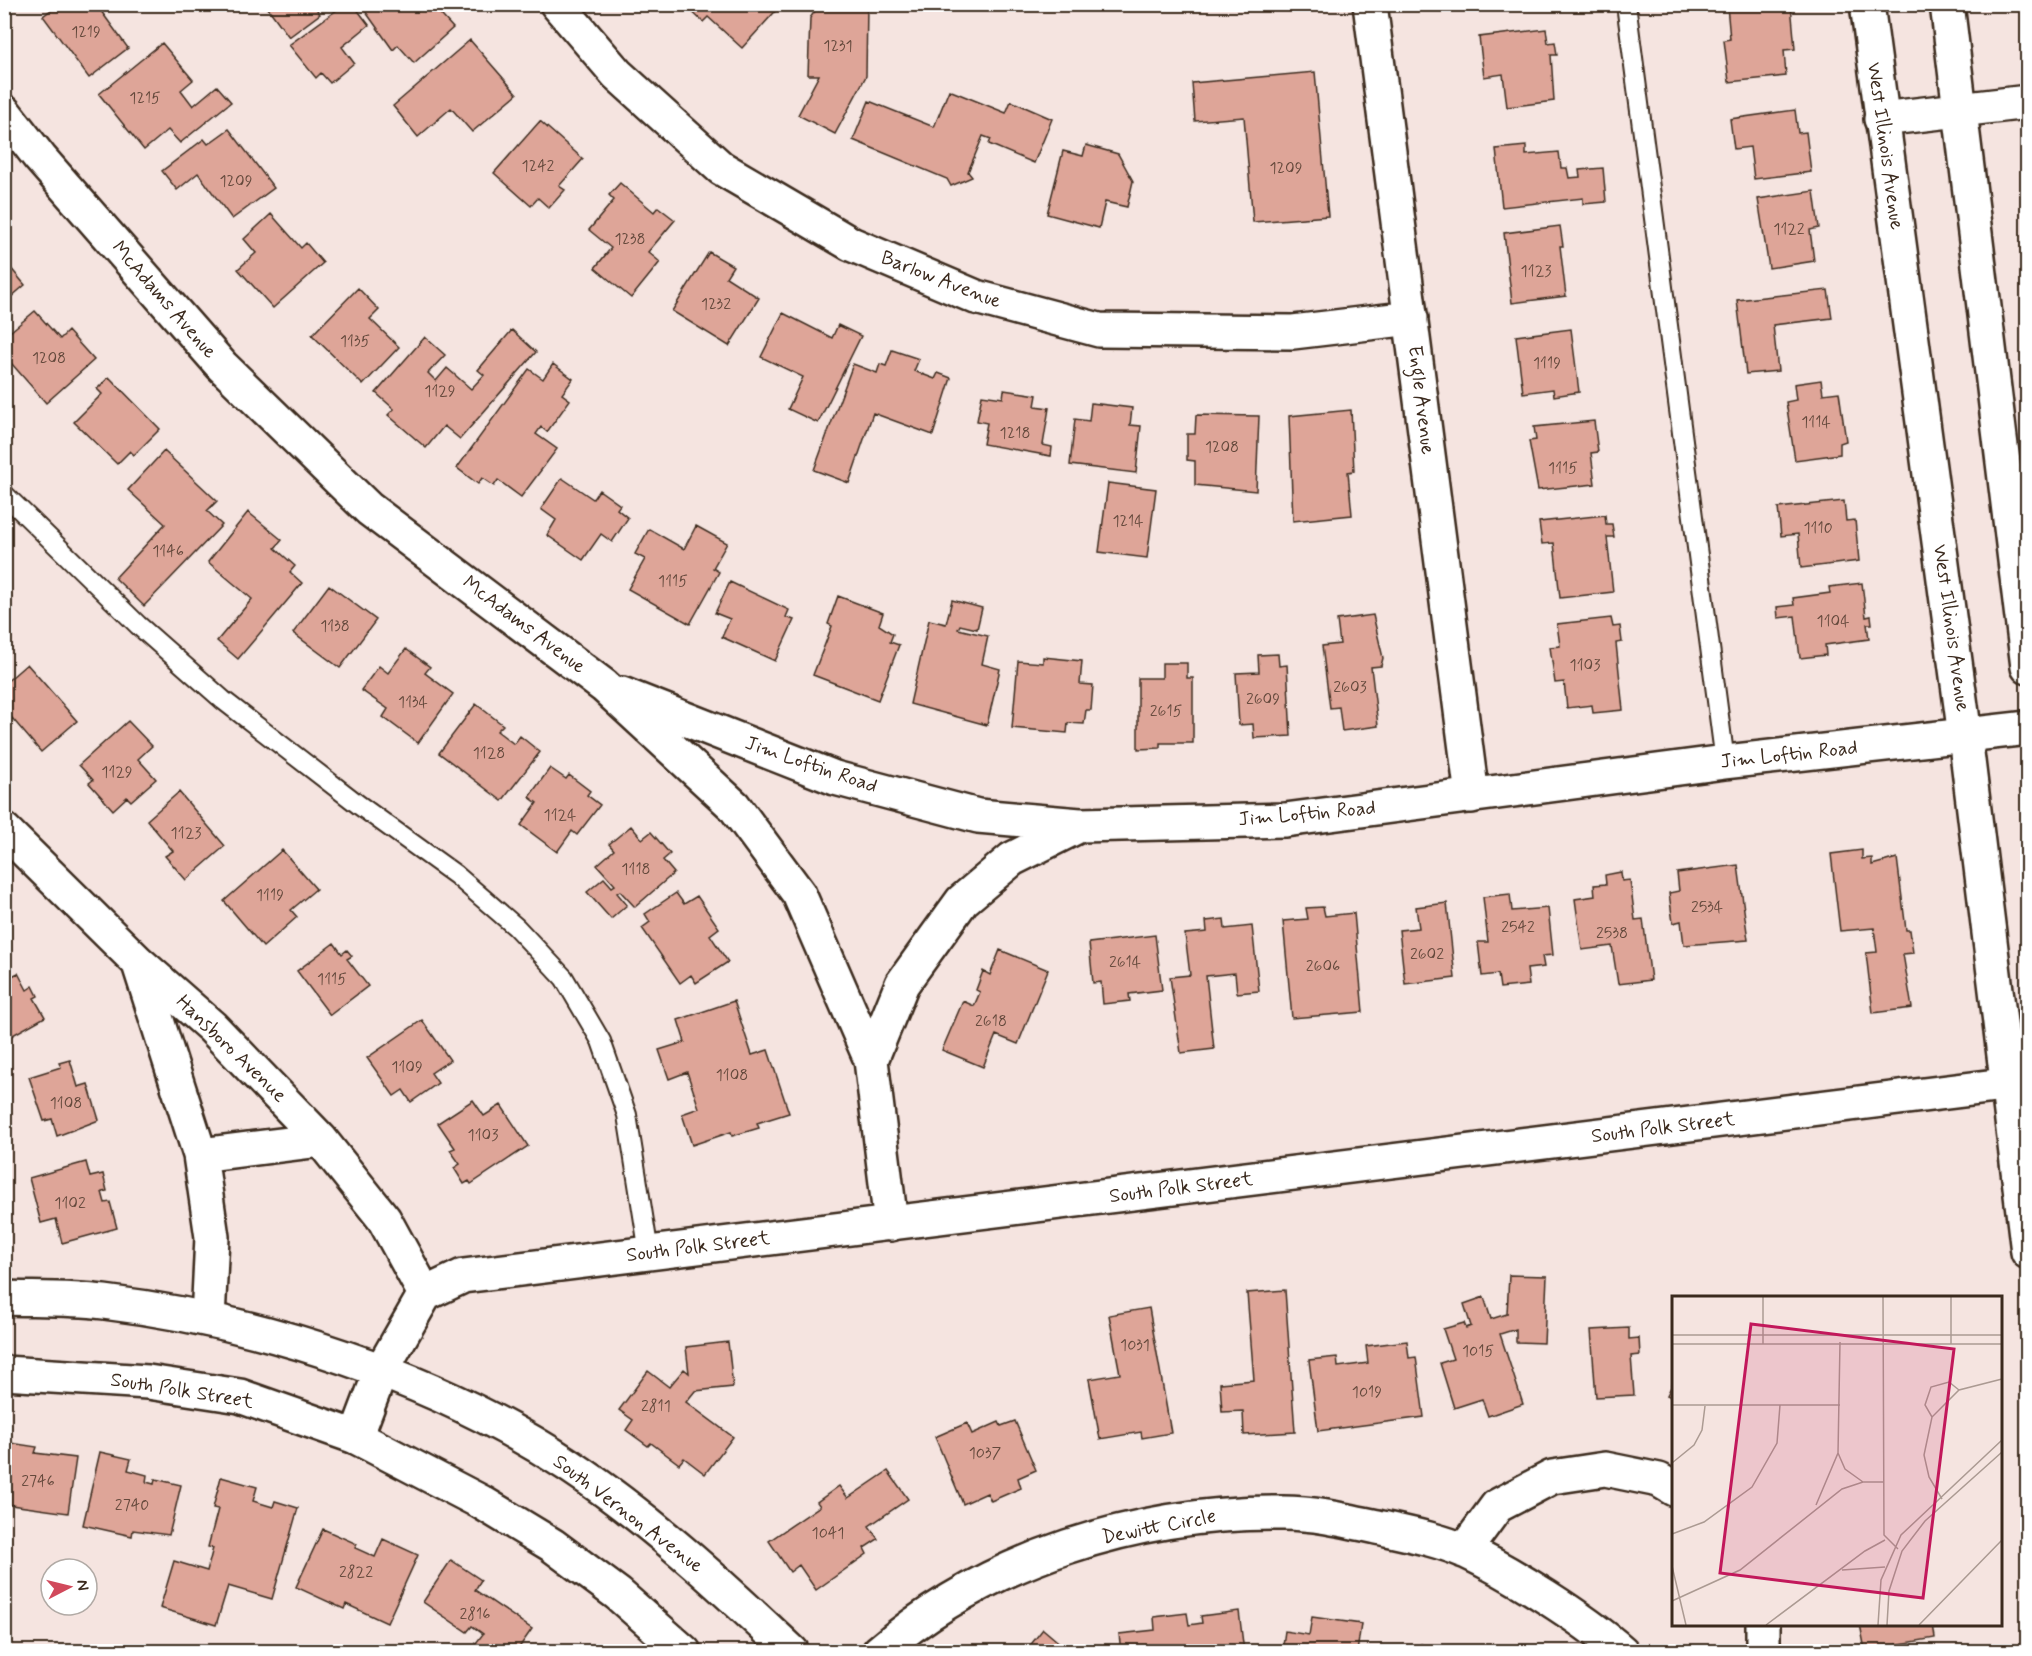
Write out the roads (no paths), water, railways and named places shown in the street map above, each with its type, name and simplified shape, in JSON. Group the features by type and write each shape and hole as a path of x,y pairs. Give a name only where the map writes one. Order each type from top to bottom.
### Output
{"street":[{"name":"Barlow Avenue","path":"557,4 617,74 721,168 851,244 976,297 1099,330 1293,332 1411,318"},
{"name":"Engle Avenue","path":"1370,4 1472,796"},
{"name":"West Illinois Avenue","path":"1867,4 1965,736 2017,1084 2028,1252"},
{"path":"1947,4 2028,667"},
{"path":"1881,119 2028,102"},
{"name":"McAdams Avenue","path":"4,112 40,158 222,366 369,508 604,686 734,806 799,894 871,1060 891,1224"},
{"name":"Jim Loftin Road","path":"604,686 835,778 978,816 1080,825 1285,820 1725,762 2028,728"},
{"path":"871,1060 902,984 962,901 1012,859 1080,825"},
{"name":"Hansboro Avenue","path":"4,830 138,962 212,1027 321,1140 384,1219 425,1294"},
{"name":"Hansboro Avenue","path":"138,962 200,1155 212,1237 208,1318"},
{"name":"South Polk Street","path":"425,1294 463,1276 2017,1084"},
{"path":"200,1155 321,1140"},
{"path":"425,1294 381,1371 356,1437 482,1502 552,1545 618,1594 684,1652"},
{"path":"4,1298 102,1302 208,1318 289,1340 381,1371"},
{"name":"South Vernon Avenue","path":"381,1371 484,1417 570,1466 650,1525 792,1652"},
{"name":"South Polk Street","path":"4,1373 148,1382 240,1396 356,1437"},
{"path":"1464,1551 1497,1506 1552,1477 1605,1469 1659,1480 1672,1488"},
{"name":"Dewitt Circle","path":"879,1652 914,1622 980,1583 1072,1544 1148,1525 1222,1514 1284,1513 1336,1518 1409,1534 1464,1551 1532,1590 1606,1638 1622,1652"},
{"path":"1763,1626 1763,1652"}],"lane":[{"path":"1626,4 1725,762"},
{"path":"4,494 138,625 215,693 359,805 456,875 516,927 564,978 601,1041 627,1114 649,1253"}]}
